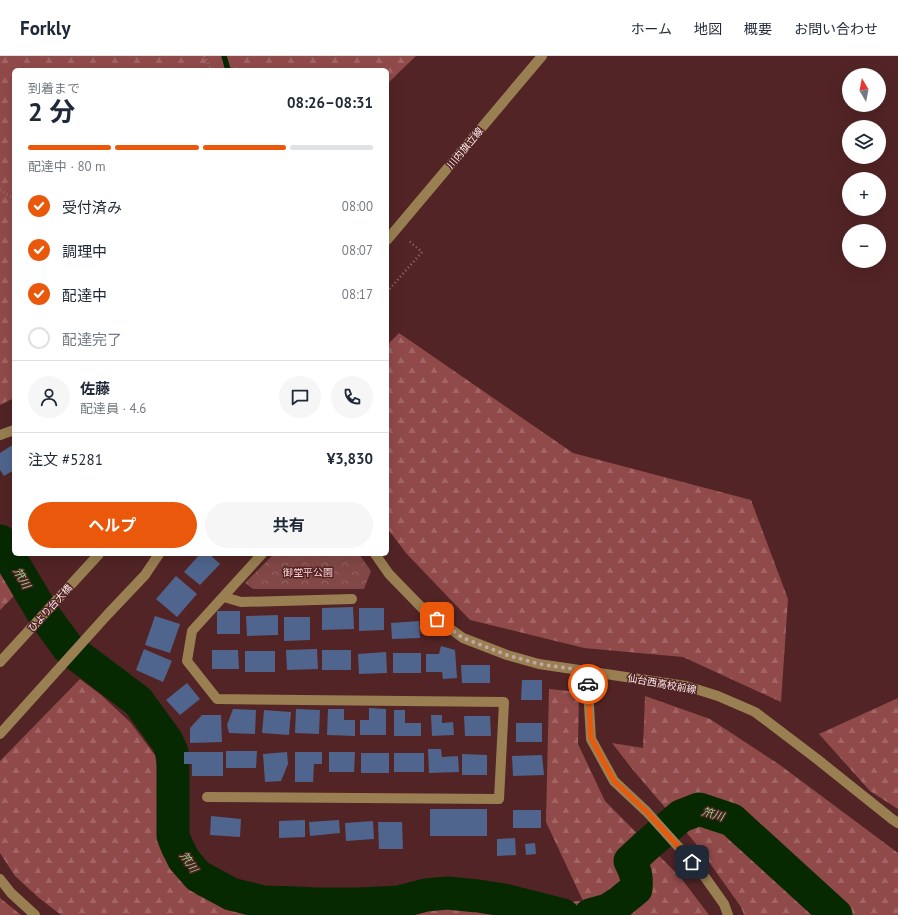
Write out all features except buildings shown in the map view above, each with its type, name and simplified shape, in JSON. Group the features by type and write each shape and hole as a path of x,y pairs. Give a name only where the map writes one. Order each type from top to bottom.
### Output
{"street":[{"name":"川内旗立線","path":"389,238 542,56"},
{"path":"0,435 12,431"},
{"name":"ひより台大橋","path":"0,662 97,556"},
{"path":"0,734 145,575 158,556"},
{"path":"207,797 499,799 504,702 217,699 187,662 192,632 260,556"},
{"name":"仙台西高校前線","path":"376,556 389,574 424,610 463,638 507,655 539,664 686,686 718,696 755,712 898,823"},
{"path":"224,597 242,602 352,599"},
{"path":"587,671 591,738 614,781 647,812 702,873 724,904 728,915"},
{"path":"0,879 11,893 35,915"}],"path":[{"path":"204,56 211,68"},
{"path":"0,190 12,198"},
{"path":"389,290 422,252 409,241"}],"green space":[{"path":"0,56 416,56 389,82 389,68 12,68 12,399 0,405"},
{"path":"399,333 573,453 751,500 788,599 781,702 683,657 584,648 470,620 406,553 389,531 389,343"},
{"name":"御堂平公園","path":"272,556 360,556 371,571 364,589 253,589 245,583"},
{"path":"0,560 21,589 0,610"},
{"path":"80,679 101,695 130,722 155,755 165,809 169,854 197,895 260,915 61,915 39,898 15,876 0,853 0,761"},
{"path":"549,689 579,692 578,744 605,801 681,878 709,915 295,915 583,901 546,822"},
{"path":"645,696 710,719 780,765 898,853 898,915 744,915 741,907 697,845 612,743 643,748"},
{"path":"898,698 898,809 870,791 819,734"},
{"path":"0,898 21,915 0,915"}],"waterway":[{"path":"224,56 227,68"},
{"name":"笊川","path":"0,541 44,615 69,649 138,701 167,741 172,752 173,763 173,836 184,860 198,876 231,894 263,902 360,904 399,902 426,895 447,893 504,900 563,915"},
{"name":"笊川","path":"590,915 608,910 636,889 636,875 630,861 681,816 699,809 732,820 836,915"}],"way so far":[{"path":"437,619 463,638 507,655 539,664 587,671 588,684"}],"route":[{"path":"588,684 591,738 614,781 647,812 692,862"}]}
